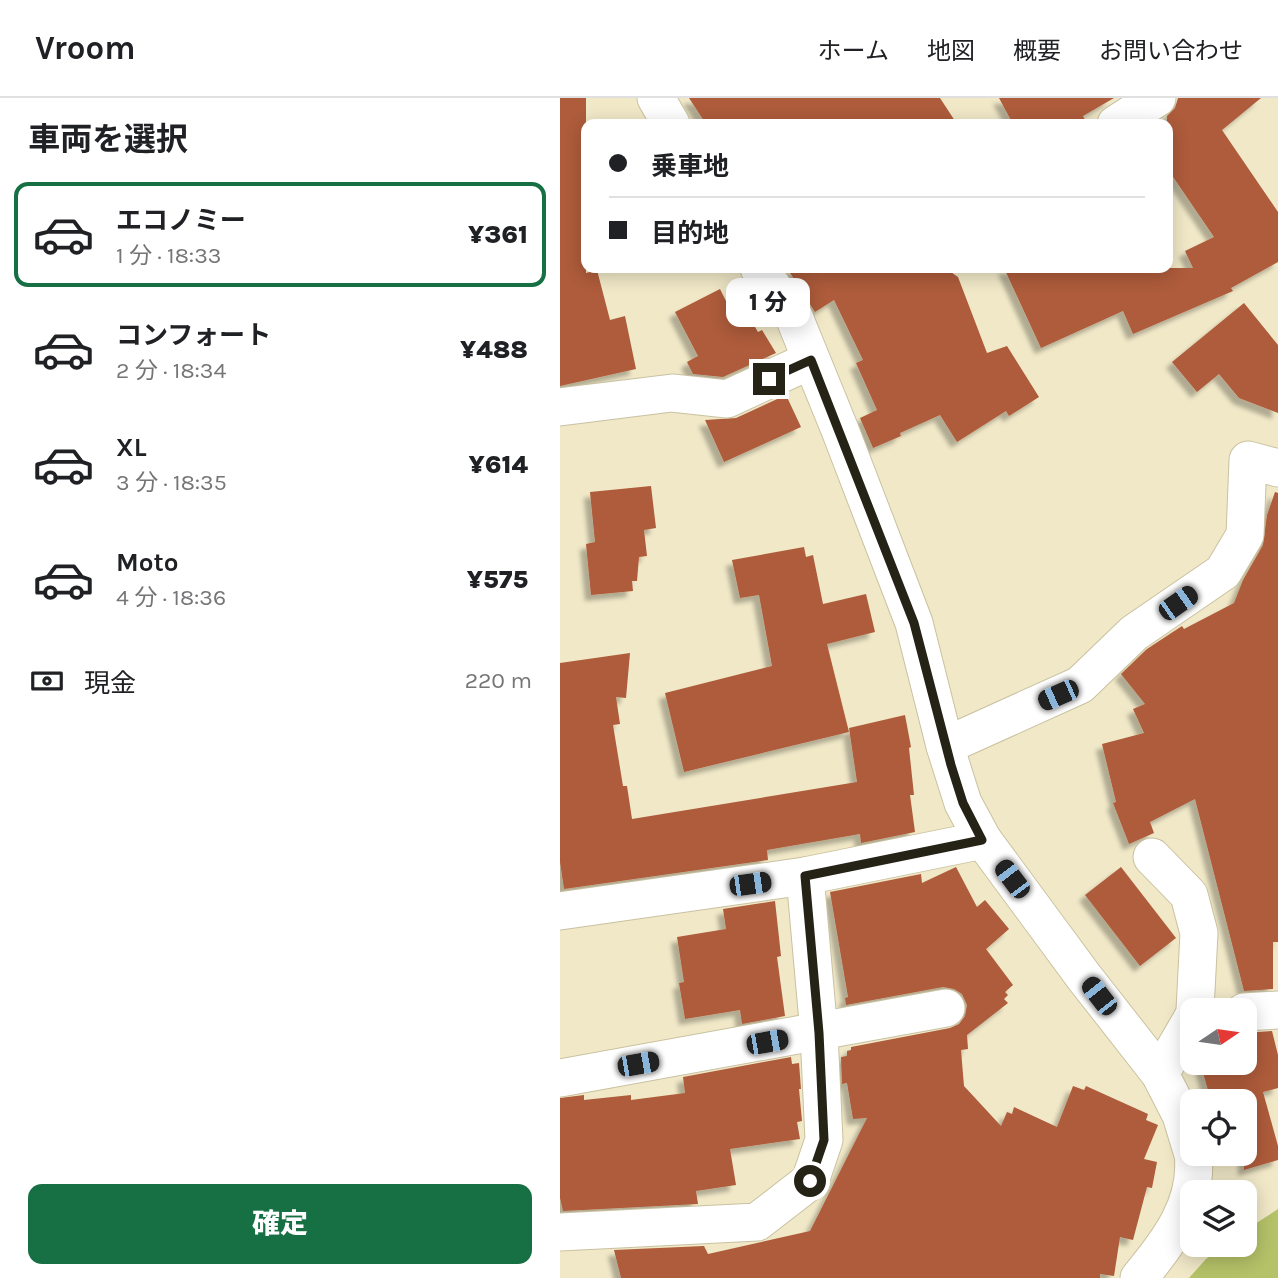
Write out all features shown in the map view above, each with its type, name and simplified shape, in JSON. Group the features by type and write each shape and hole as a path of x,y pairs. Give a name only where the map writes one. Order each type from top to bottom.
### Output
{"street":[{"path":"656,98 668,119"},
{"path":"1124,119 1157,98"},
{"path":"766,273 794,317 914,623 945,746 963,803 982,840 1160,1074 1180,1113"},
{"path":"560,407 672,393 727,399 811,360"},
{"path":"945,746 1080,685 1134,633 1223,572 1245,535 1248,460 1278,468"},
{"path":"560,911 805,876 982,840"},
{"path":"1152,857 1189,895 1199,933 1196,998"},
{"path":"560,1232 757,1222 810,1181 824,1140 819,1033 805,876"},
{"path":"560,1078 946,1008"},
{"path":"1257,1011 1278,1010"},
{"path":"1160,1074 1180,1040"},
{"path":"1139,1278 1168,1242 1190,1198 1191,1166"}],"green space":[{"path":"1278,1209 1278,1278 1189,1278 1209,1257 1257,1257 1257,1223"}],"building":[{"path":"560,98 586,98 586,119 581,119 581,273 598,273 610,320 625,316 636,369 560,386"},
{"path":"689,98 940,98 954,119 703,119"},
{"path":"999,98 1114,98 1083,116 1084,119 1010,119"},
{"path":"1178,98 1261,98 1222,130 1278,212 1278,262 1231,288 1233,291 1133,334 1123,311 1041,348 1006,273 1173,273 1173,268 1193,268 1185,251 1214,237 1173,177 1173,119 1167,119 1167,116 1175,108"},
{"path":"790,273 952,273 958,277 987,353 1007,346 1039,397 1009,416 1006,411 957,442 940,415 873,448 860,418 877,410 856,363 863,360 834,300 815,312"},
{"path":"720,289 743,327 752,322 758,332 762,330 776,353 723,377 693,374 687,362 698,356 675,312"},
{"path":"1244,303 1278,345 1278,413 1239,398 1219,374 1197,392 1172,362"},
{"path":"786,395 801,427 724,462 705,420 736,418"},
{"path":"651,486 656,528 644,530 647,556 639,557 637,581 632,581 633,591 591,595 586,544 595,542 590,492"},
{"path":"1275,492 1278,493 1278,942 1273,942 1273,989 1244,991 1195,799 1150,822 1154,833 1129,844 1113,803 1116,802 1102,744 1144,733 1133,709 1145,704 1121,674 1147,649 1182,626 1184,629 1234,603 1243,580 1263,545 1267,515"},
{"path":"804,547 806,557 813,555 823,604 866,594 875,632 827,644 849,732 684,772 665,693 772,666 759,595 740,598 732,560"},
{"path":"630,653 626,698 616,697 620,724 613,725 623,786 627,786 632,819 857,782 849,728 905,715 911,747 914,795 910,795 915,832 861,843 860,834 767,850 768,860 564,889 560,862 560,663"},
{"path":"956,867 977,907 985,900 1009,929 986,949 1013,985 1005,992 1008,995 1004,999 1008,1003 967,1035 968,1049 961,1050 964,1086 1001,1126 1007,1112 1012,1114 1014,1107 1057,1127 1073,1086 1084,1090 1086,1086 1148,1114 1146,1120 1158,1125 1144,1159 1157,1162 1152,1188 1147,1187 1133,1240 1120,1237 1114,1276 621,1278 614,1250 704,1246 708,1254 810,1231 867,1118 853,1119 847,1083 842,1084 841,1057 847,1056 851,1047 950,1028 959,1024 965,1016 967,1005 962,994 943,987 846,1005 845,998 848,997 830,892 921,874 922,883"},
{"path":"1121,867 1176,938 1140,966 1085,895"},
{"path":"775,901 781,956 777,957 785,1016 742,1024 740,1010 685,1019 679,983 684,982 677,937 726,929 723,909"},
{"path":"1272,1031 1278,1055 1278,1088 1263,1092 1278,1146 1278,1160 1244,1170 1244,1166 1257,1166 1257,1089 1208,1089 1204,1075 1257,1075 1257,1032"},
{"path":"791,1057 792,1064 799,1063 802,1121 797,1122 800,1139 730,1149 736,1185 696,1191 698,1204 563,1211 560,1198 560,1098 584,1095 584,1100 631,1095 631,1100 685,1093 683,1077"}],"route":[{"path":"769,379 811,360 914,623 945,746 963,803 982,840 805,876 819,1033 824,1140 810,1181"}]}
